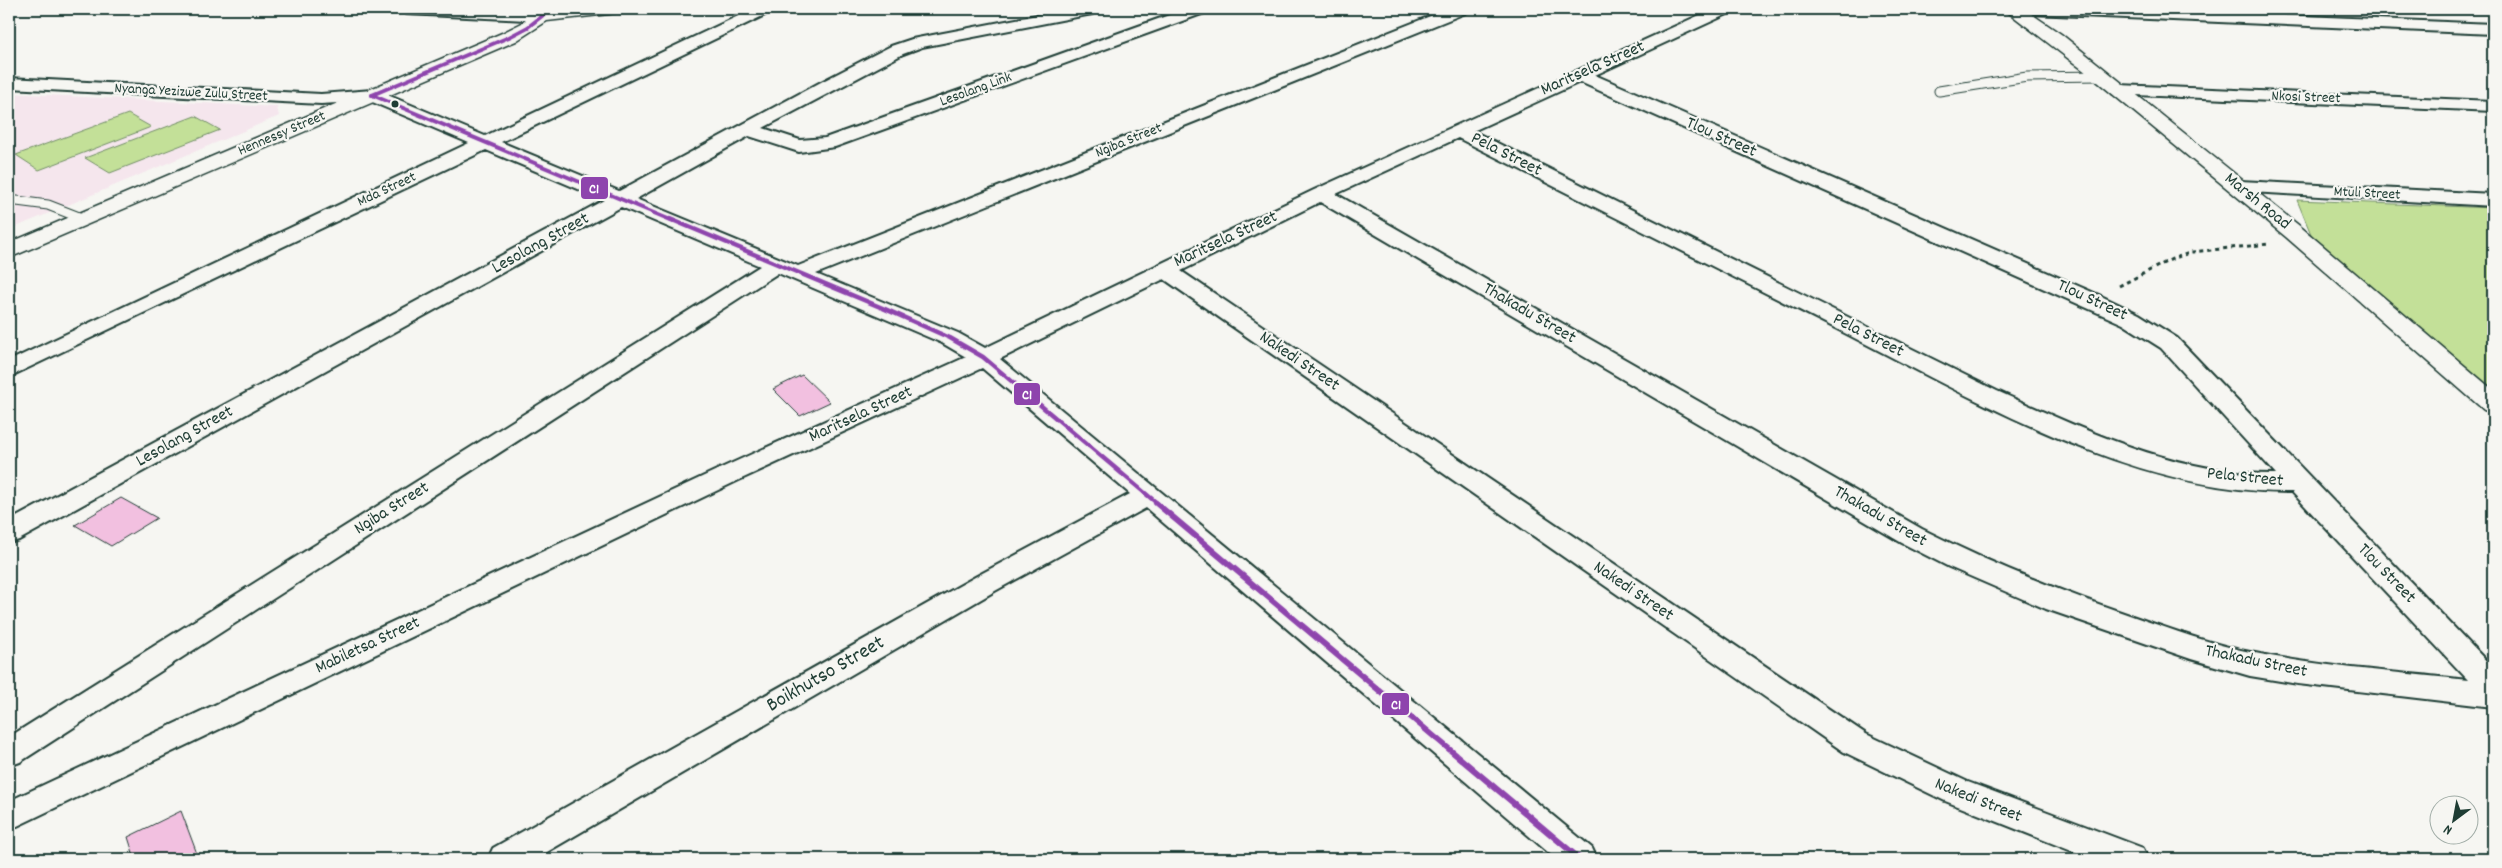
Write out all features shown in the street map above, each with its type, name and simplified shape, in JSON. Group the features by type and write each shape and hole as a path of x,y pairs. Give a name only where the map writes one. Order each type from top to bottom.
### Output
{"street":[{"path":"406,9 548,12 564,16 609,9"},
{"name":"Mda Street","path":"9,370 765,9"},
{"name":"Lesolang Street","path":"9,533 622,200 827,86 901,49 931,39 1092,9"},
{"name":"Lesolang Link","path":"749,130 799,146 828,143 1202,9"},
{"name":"Ngiba Street","path":"9,753 786,269 1462,9"},
{"name":"Maritsela Street","path":"728,476 983,357 1322,194 1579,75 1688,18 1726,9"},
{"name":"Marsh Road","path":"2013,9 2119,90 2310,244 2382,304 2493,404"},
{"path":"2034,9 2234,14 2493,28"},
{"name":"Hennessy Street","path":"9,251 509,37 548,12"},
{"path":"2446,12 2460,27"},
{"name":"Tlou Street","path":"1579,75 2091,300 2131,319 2169,343 2493,687"},
{"name":"Nyanga Yezizwe Zulu Street","path":"9,83 328,100 372,95"},
{"name":"Nkosi Street","path":"2119,90 2493,106"},
{"path":"372,95 950,338 983,357 1580,859"},
{"name":"Pela Street","path":"1458,131 1979,392 2052,425 2113,448 2197,474 2245,482 2299,483"},
{"name":"Mtuli Street","path":"2240,187 2493,200"},
{"name":"Thakadu Street","path":"1322,194 1912,536 1959,560 2013,584 2191,648 2250,664 2298,672 2493,695"},
{"name":"Nakedi Street","path":"1164,269 1855,743 1902,769 1946,788 2131,859"},
{"name":"Mabiletsa Street","path":"9,816 728,476"},
{"name":"Boikhutso Street","path":"505,859 985,584 1149,495"}],"lane":[{"path":"1939,91 2027,77 2101,76"},
{"path":"9,200 28,200 57,206 84,219"}],"path":[{"path":"2091,300 2172,259 2192,252 2258,244 2310,244"}],"shaded area":[{"path":"9,93 277,107 279,116 9,230"}],"green space":[{"path":"128,114 151,127 39,170 16,155"},
{"path":"195,116 220,130 110,173 85,158"},
{"path":"2297,200 2493,208 2493,390 2313,239"}],"building":[{"path":"802,375 830,402 800,416 773,389"},
{"path":"121,498 157,518 111,546 75,525"},
{"path":"181,811 199,859 135,859 128,837"}],"transit line":[{"name":"C1","path":"372,95 509,37 528,27 551,9"},
{"name":"C1","path":"372,95 885,309 950,338 983,357 1580,859"}]}
